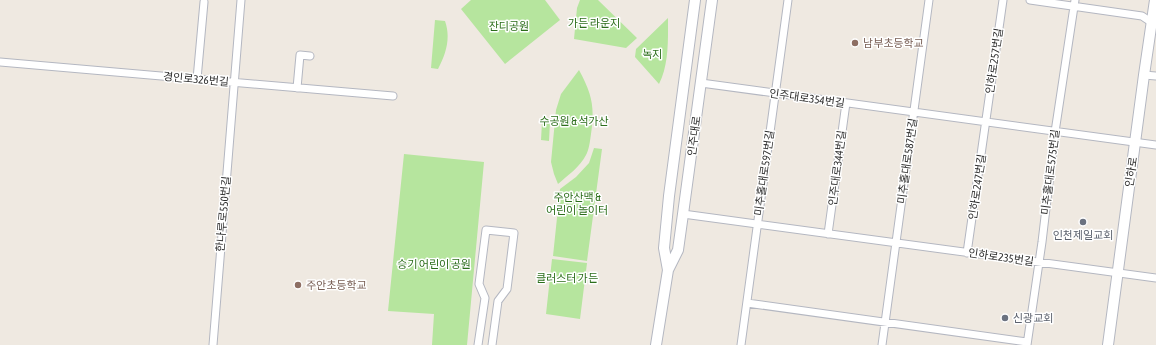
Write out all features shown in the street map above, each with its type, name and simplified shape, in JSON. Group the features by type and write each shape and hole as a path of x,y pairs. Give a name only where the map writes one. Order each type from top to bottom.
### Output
{"main road":[{"name":"인주대로","path":"668,270 664,248 669,196 695,0"},
{"name":"인주대로","path":"656,345 668,270 678,250 684,214 712,0"},
{"name":"인하로","path":"1108,345 1112,272 1135,142 1144,75 1154,24 1155,0"}],"street":[{"name":"한나루로550번길","path":"213,345 241,0"},
{"name":"미추홀대로597번길","path":"741,345 788,0"},
{"name":"미추홀대로587번길","path":"882,345 929,0"},
{"name":"인하로257번길","path":"986,122 1003,0"},
{"path":"1030,0 1075,3 1142,16 1154,24"},
{"path":"197,79 204,2"},
{"name":"미추홀대로575번길","path":"1027,344 1055,132 1075,3"},
{"path":"296,88 300,55 310,56"},
{"name":"경인로326번길","path":"0,62 393,96"},
{"path":"1144,75 1156,76"},
{"name":"인주대로354번길","path":"701,83 914,112"},
{"name":"인주대로344번길","path":"828,234 846,103"},
{"path":"914,112 1156,145"},
{"name":"인하로247번길","path":"967,253 986,122"},
{"path":"684,214 896,243"},
{"path":"478,345 485,298 480,284 486,230 514,233 507,290 498,301 492,345"},
{"name":"인하로235번길","path":"896,243 1156,278"},
{"path":"747,303 1027,344"}],"green space":[{"name":"잔디공원","path":"471,0 545,0 560,20 505,64 461,9"},
{"name":"가든 라운지","path":"580,0 598,0 637,38 626,48 574,39 577,8"},
{"name":"녹지","path":"668,18 668,43 665,68 659,84 635,57 636,49"},
{"path":"435,20 445,21 448,34 447,46 438,69 431,68"},
{"name":"수공원 & 석가산","path":"579,70 590,94 592,108 593,116 589,145 587,153 574,171 558,184 551,162 556,110 561,94"},
{"path":"542,122 550,122 549,141 541,140"},
{"name":"주안산맥 & 어린이 놀이터","path":"594,148 602,149 587,261 553,256 560,189 576,177 589,163"},
{"name":"승기 어린이 공원","path":"404,154 484,162 467,345 432,345 434,314 388,311"},
{"name":"클러스터 가든","path":"552,259 587,263 580,319 546,314"}],"place":[{"name":"남부초등학교","path":"855,43"},
{"name":"인천제일교회","path":"1083,222"},
{"name":"주안초등학교","path":"298,285"},
{"name":"신광교회","path":"1005,318"}]}
